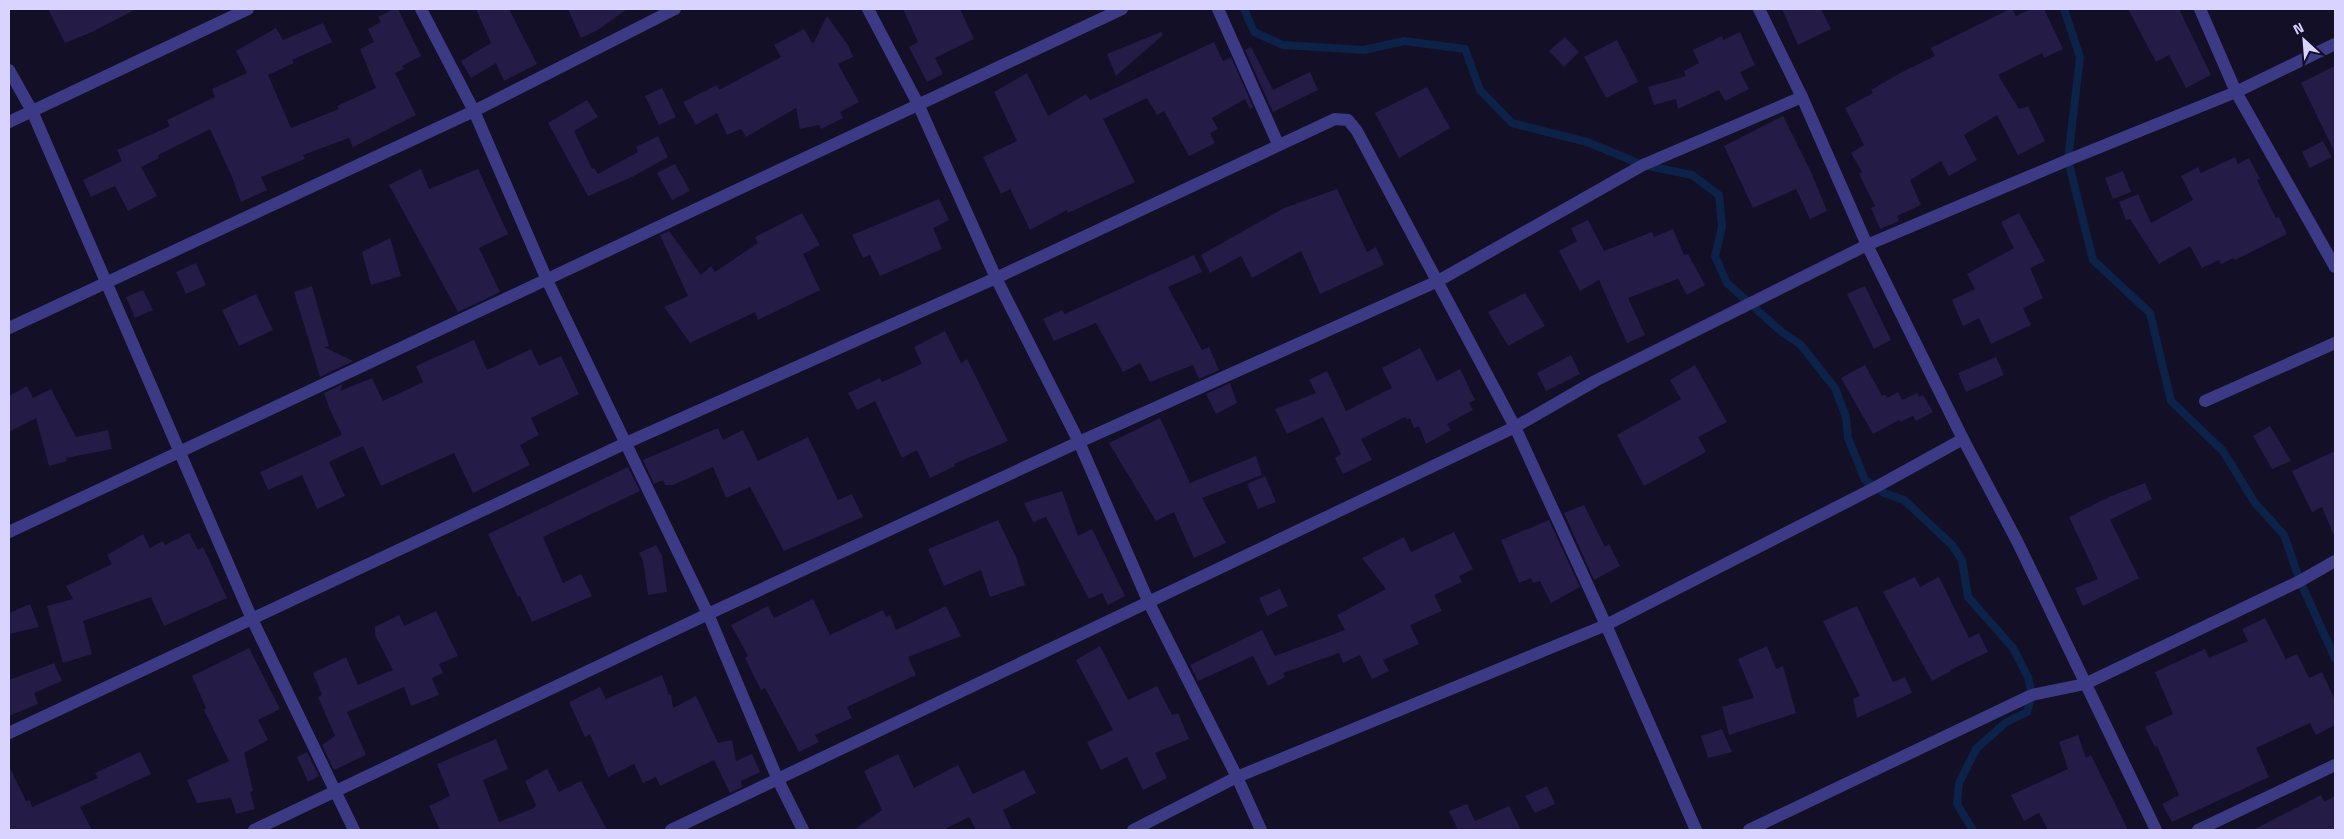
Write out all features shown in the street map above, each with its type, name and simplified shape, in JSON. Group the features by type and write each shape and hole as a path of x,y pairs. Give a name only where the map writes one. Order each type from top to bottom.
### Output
{"street":[{"path":"9,122 248,9"},
{"path":"421,9 474,111 547,280 708,614 778,780 803,830"},
{"path":"9,328 474,111 674,9"},
{"path":"868,9 918,104 996,278 1079,442 1149,603 1237,777 1261,830"},
{"path":"9,532 1122,9"},
{"path":"1218,9 1278,144"},
{"path":"1759,9 1802,97 1867,245 1962,439 2017,541 2156,830"},
{"path":"2200,9 2236,92 2335,267"},
{"path":"671,830 1515,427 1595,381 1867,245 2068,160 2236,92 2335,44"},
{"path":"9,70 32,111 252,619 354,830"},
{"path":"254,830 708,614 1079,442 1438,282 1643,165 1802,97"},
{"path":"9,733 626,443 996,278 1278,144 1335,119 1348,120 1357,131 1515,427 1606,625 1696,830"},
{"path":"2205,401 2335,344"},
{"path":"1133,830 1237,777 1606,625 1876,487 1962,439"},
{"path":"1749,830 2032,695 2085,684 2300,582 2335,561"},
{"path":"2198,830 2335,765"}],"building":[{"path":"48,9 136,9 92,32 65,43"},
{"path":"398,9 421,56 402,66 404,69 395,73 416,115 353,147 349,138 303,155 305,159 261,177 267,190 241,202 210,129 158,155 159,158 141,167 157,196 128,211 115,186 91,197 83,180 122,161 117,150 170,126 167,120 215,97 212,89 247,73 236,51 276,28 283,40 323,23 332,42 292,60 294,63 268,75 291,128 339,109 337,106 376,88 360,49 374,42 368,29 381,22 378,17"},
{"path":"476,9 509,9 537,64 504,81 496,63 471,78 461,61 491,43"},
{"path":"568,9 627,9 598,30 581,38"},
{"path":"903,9 960,9 974,39 935,58 943,74 927,82 909,47 918,42"},
{"path":"1782,9 1821,9 1831,29 1798,45"},
{"path":"2012,9 2016,16 2031,9 2044,9 2063,49 2044,58 2042,53 1998,75 2019,109 2028,106 2045,141 2018,155 1997,115 1964,135 1977,160 1949,176 1941,161 1910,180 1921,205 1897,216 1899,221 1880,229 1871,208 1875,206 1859,174 1862,172 1851,153 1864,145 1845,108 1873,93 1871,90 1900,73 1935,56 1931,48"},
{"path":"2128,9 2179,9 2211,75 2186,88 2169,55 2156,62"},
{"path":"827,16 848,45 853,57 838,64 859,102 840,112 843,118 821,129 819,125 800,129 796,108 746,137 741,129 727,135 717,113 696,125 683,102 717,85 719,90 781,57 774,45 804,29 813,44"},
{"path":"1161,32 1163,35 1116,76 1107,54"},
{"path":"1740,32 1755,65 1740,72 1749,89 1725,101 1719,90 1678,109 1676,99 1654,105 1648,87 1686,76 1684,71 1699,63 1693,50 1722,36 1723,40"},
{"path":"1565,37 1579,52 1564,67 1549,51"},
{"path":"1617,40 1638,82 1606,98 1584,57"},
{"path":"1214,42 1223,61 1231,57 1253,107 1250,109 1245,99 1212,118 1218,129 1210,133 1215,143 1189,156 1164,111 1157,115 1147,98 1103,119 1135,182 1068,213 1067,210 1030,230 1010,189 1001,194 983,157 1017,141 994,92 1027,73 1048,116 1086,94 1090,100"},
{"path":"1251,47 1273,90 1310,72 1318,90 1273,112 1245,50"},
{"path":"2335,66 2335,153 2301,83"},
{"path":"1427,87 1450,128 1399,158 1375,113"},
{"path":"662,88 676,117 659,125 645,96"},
{"path":"587,100 598,117 574,131 592,169 594,168 598,174 638,152 636,147 658,136 668,157 632,177 588,196 548,123"},
{"path":"1783,116 1811,172 1827,211 1810,219 1796,189 1753,208 1724,146"},
{"path":"2323,141 2332,157 2310,168 2302,152"},
{"path":"2235,157 2238,164 2249,158 2260,179 2257,180 2276,218 2279,217 2287,234 2235,260 2233,258 2221,264 2219,260 2202,268 2190,246 2159,264 2130,219 2126,220 2119,202 2138,194 2151,223 2193,200 2181,176 2198,167 2201,173"},
{"path":"675,164 690,191 672,200 657,173"},
{"path":"421,169 429,189 478,169 508,234 479,248 500,292 458,312 389,185"},
{"path":"2123,171 2131,192 2113,199 2105,178"},
{"path":"1337,189 1367,252 1376,247 1384,265 1320,294 1301,251 1252,278 1241,256 1210,273 1201,255 1284,208"},
{"path":"939,199 949,220 933,228 942,249 880,276 870,255 863,258 852,235"},
{"path":"802,213 820,245 803,254 820,290 758,320 755,312 690,343 664,307 688,296 660,235 669,231 701,275 711,266 715,272 758,243 755,237"},
{"path":"2019,213 2045,261 2030,268 2043,298 2023,308 2031,325 1991,344 1979,318 1963,326 1952,300 1975,289 1967,274 2014,248 2001,222"},
{"path":"1588,220 1604,251 1652,232 1654,237 1673,229 1684,255 1688,254 1705,285 1687,295 1678,279 1628,298 1645,335 1627,343 1599,280 1580,291 1559,251 1577,241 1571,228"},
{"path":"390,238 401,276 371,285 362,252"},
{"path":"1194,255 1202,272 1168,287 1202,350 1209,347 1219,370 1199,379 1193,365 1150,382 1140,363 1123,372 1096,323 1054,341 1043,319 1062,310 1065,314"},
{"path":"196,263 206,285 186,294 176,272"},
{"path":"312,286 329,346 324,347 353,361 320,377 294,292"},
{"path":"1865,286 1891,340 1874,349 1847,294"},
{"path":"143,290 153,310 135,318 126,297"},
{"path":"1525,293 1545,326 1508,346 1488,312"},
{"path":"256,294 273,330 239,346 222,310"},
{"path":"945,331 961,363 967,359 1008,441 954,464 955,466 930,478 917,450 902,458 875,401 857,410 848,393 880,378 882,382 922,364 914,347"},
{"path":"474,340 487,370 531,349 539,366 561,356 579,394 531,418 539,435 520,445 530,465 473,493 454,453 381,486 363,446 329,462 345,496 317,509 302,475 268,490 260,472 342,435 324,393 343,384 340,391 372,378 383,401 423,382 416,366"},
{"path":"1420,348 1437,381 1460,369 1475,400 1469,403 1473,410 1447,424 1451,430 1426,444 1419,426 1414,428 1410,418 1407,420 1405,417 1361,439 1372,460 1343,474 1335,458 1341,454 1323,417 1287,434 1275,409 1316,393 1309,380 1327,371 1346,411 1392,388 1382,368"},
{"path":"1571,355 1580,374 1546,391 1537,373"},
{"path":"1996,357 2004,375 1966,392 1958,373"},
{"path":"1695,365 1727,422 1698,437 1706,452 1644,486 1617,435 1681,399 1670,380"},
{"path":"1865,365 1882,396 1885,394 1887,398 1898,392 1902,400 1917,393 1919,397 1923,395 1933,412 1916,421 1913,416 1900,422 1899,420 1873,434 1841,378"},
{"path":"1230,383 1237,403 1216,414 1206,394"},
{"path":"27,386 33,398 51,389 76,437 108,430 112,449 66,458 67,461 49,466 36,418 9,432 9,396"},
{"path":"1160,418 1190,483 1256,456 1262,475 1202,498 1226,543 1194,558 1174,512 1156,521 1109,443"},
{"path":"2270,426 2291,461 2272,469 2253,436"},
{"path":"718,428 723,440 743,430 758,461 808,437 838,500 852,494 863,517 784,551 750,487 726,498 713,467 673,485 665,485 663,480 654,484 643,460"},
{"path":"2335,451 2335,538 2322,507 2312,512 2292,471"},
{"path":"628,467 640,491 543,537 563,583 581,574 592,596 532,622 488,534"},
{"path":"1265,476 1276,502 1258,509 1247,484"},
{"path":"2145,483 2152,499 2110,520 2139,578 2083,606 2075,588 2098,579 2069,517 2111,496"},
{"path":"1062,491 1078,536 1092,529 1125,596 1108,605 1102,593 1089,599 1046,517 1033,522 1024,503"},
{"path":"1584,505 1605,547 1609,544 1620,566 1594,580 1564,513"},
{"path":"998,520 1016,557 1025,585 990,597 981,570 944,586 928,549"},
{"path":"1549,520 1580,587 1551,603 1540,581 1533,583 1531,578 1519,583 1501,540"},
{"path":"1454,532 1473,569 1459,576 1462,582 1434,595 1442,611 1410,625 1419,644 1383,660 1389,671 1372,679 1360,655 1343,663 1339,653 1283,673 1285,677 1268,686 1253,656 1198,681 1190,665 1262,630 1275,656 1345,630 1337,615 1386,589 1362,558 1404,537 1411,552"},
{"path":"189,533 198,550 203,547 227,598 164,626 151,597 83,621 92,654 63,663 47,606 73,599 66,586 112,564 107,555 143,534 150,548 163,541 165,545"},
{"path":"656,545 662,556 667,592 648,595 643,561 639,553"},
{"path":"1915,577 1920,587 1939,577 1969,638 1979,633 1988,652 1932,681 1883,592"},
{"path":"1280,589 1288,606 1267,616 1259,598"},
{"path":"813,599 830,635 883,610 886,617 890,615 896,630 946,606 961,636 908,657 916,675 847,707 852,718 815,735 819,742 799,752 765,688 761,690 745,658 748,656 731,625 768,606 774,618"},
{"path":"30,604 39,627 9,634 9,613"},
{"path":"1857,606 1893,682 1905,677 1912,693 1857,718 1853,699 1860,696 1823,621"},
{"path":"436,611 458,656 439,664 443,673 432,678 439,695 411,706 404,687 347,712 366,755 334,770 322,745 335,736 318,697 322,695 313,673 346,657 358,685 393,670 375,635 375,627 399,615 404,626"},
{"path":"2265,618 2286,659 2297,654 2309,678 2322,672 2335,700 2335,725 2316,735 2310,723 2256,748 2269,777 2172,822 2162,804 2179,795 2157,746 2155,747 2145,727 2173,714 2155,672 2205,649 2209,658 2248,641 2242,629"},
{"path":"1100,646 1128,700 1157,686 1172,715 1178,713 1189,739 1155,753 1167,778 1143,790 1127,757 1101,770 1087,742 1113,730 1076,660"},
{"path":"1767,646 1776,669 1783,666 1796,713 1729,735 1722,707 1754,698 1738,659"},
{"path":"249,648 280,709 258,720 268,740 244,753 253,791 250,792 255,809 236,814 231,798 197,803 187,780 229,761 204,710 206,708 192,676"},
{"path":"54,663 62,681 34,693 38,704 9,716 9,680"},
{"path":"662,675 669,695 671,694 673,708 696,696 718,743 732,740 736,761 752,754 760,772 741,781 742,787 730,793 714,760 660,786 656,777 643,783 634,764 608,777 590,734 585,737 569,702 600,687 606,699"},
{"path":"1722,729 1732,752 1708,758 1701,736"},
{"path":"2078,735 2086,758 2091,755 2128,830 2048,830 2039,813 2024,821 2011,795 2068,769 2059,742"},
{"path":"496,739 508,769 483,780 499,822 534,808 536,805 525,781 547,769 559,792 581,781 607,830 440,830 429,806 450,796 437,764"},
{"path":"140,752 151,774 80,807 92,830 9,830 9,766 26,801 30,800 32,807 98,778 95,773"},
{"path":"307,752 319,776 308,782 297,757"},
{"path":"898,754 914,788 958,765 973,794 1024,770 1036,793 1003,810 1012,830 976,830 969,817 943,830 854,830 882,810 864,771"},
{"path":"1547,786 1555,804 1535,813 1525,796"},
{"path":"2321,795 2324,802 2335,796 2335,830 2253,830"},
{"path":"1467,804 1475,821 1509,806 1521,830 1452,830 1457,828 1449,811"}],"waterway":[{"path":"1244,9 1254,32 1283,45 1364,50 1404,41 1465,49 1480,90 1512,123 1587,142 1643,165 1692,175 1719,195 1722,227 1715,256 1727,283 1783,333 1800,344 1835,388 1846,417 1848,438 1865,480 1884,493 1904,500 1952,545 1962,560 1968,597 2013,648 2028,677 2032,695 2027,712 2005,723 1976,749 1959,783 1957,804 1973,830"},
{"path":"2064,9 2080,57 2068,160 2093,260 2150,313 2171,401 2223,451 2255,503 2284,535 2300,581 2335,658"}]}
